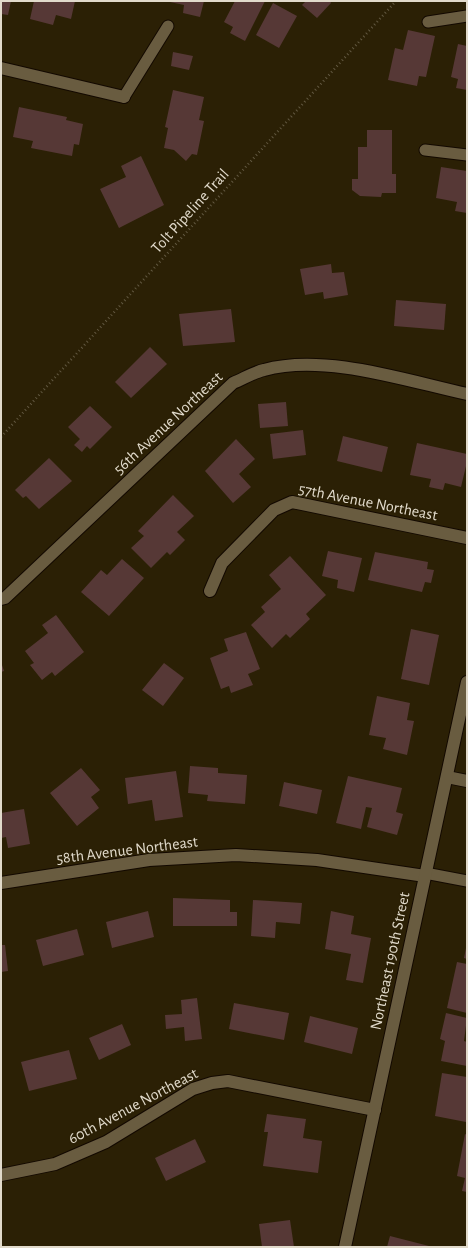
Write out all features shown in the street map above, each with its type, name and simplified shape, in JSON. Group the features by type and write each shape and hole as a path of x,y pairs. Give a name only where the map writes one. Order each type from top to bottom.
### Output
{"street":[{"path":"1,68 124,97"},
{"name":"56th Avenue Northeast","path":"1,599 5,598 233,383 264,370 302,365 338,366 467,394"},
{"name":"57th Avenue Northeast","path":"210,592 222,563 274,510 292,502 467,538"},
{"name":"Northeast 190th Street","path":"345,1247 467,682"},
{"path":"447,778 467,781"},
{"name":"58th Avenue Northeast","path":"1,883 149,860 236,854 317,860 425,874"},
{"name":"60th Avenue Northeast","path":"1,1175 55,1164 106,1142 193,1089 212,1083 228,1081 375,1110"}],"lane":[{"path":"428,22 467,16"},
{"path":"124,97 168,26"},
{"path":"425,150 467,155"},
{"path":"425,874 467,881"}],"path":[{"name":"Tolt Pipeline Trail","path":"1,437 396,1"}],"building":[{"path":"1,1 11,1 8,15 1,14"},
{"path":"34,1 75,1 71,19 56,15 53,25 30,19"},
{"path":"204,1 200,17 183,13 184,5 170,2"},
{"path":"235,1 265,1 245,41 230,33 233,27 224,22"},
{"path":"306,1 330,1 331,3 317,18 302,5"},
{"path":"273,3 297,16 279,48 256,35"},
{"path":"408,30 435,36 426,77 419,76 417,86 388,80 395,48 403,50"},
{"path":"458,44 467,46 467,90 456,88 458,79 451,77"},
{"path":"173,52 193,56 189,70 171,66"},
{"path":"173,90 204,97 199,120 204,121 197,155 192,154 186,161 174,150 164,148 168,128 165,127"},
{"path":"19,107 67,117 66,120 83,124 79,145 74,144 72,156 31,148 33,141 13,137"},
{"path":"367,130 392,130 392,174 396,174 396,193 382,193 381,197 360,196 352,190 352,179 358,179 358,147 367,147"},
{"path":"141,156 164,205 119,228 100,189 126,177 121,166"},
{"path":"441,167 467,171 467,213 455,211 457,202 436,198"},
{"path":"331,264 332,273 344,272 348,295 324,299 323,292 305,295 300,269"},
{"path":"396,300 446,304 444,330 394,326"},
{"path":"231,309 235,342 183,346 179,314"},
{"path":"150,347 167,364 131,398 115,382"},
{"path":"286,402 288,426 260,428 258,404"},
{"path":"90,406 112,427 90,449 87,446 82,452 74,445 80,439 68,427"},
{"path":"303,430 306,455 273,459 270,434"},
{"path":"343,436 388,447 382,472 337,461"},
{"path":"236,439 255,459 239,474 251,487 233,503 205,471"},
{"path":"417,443 467,454 467,462 461,487 445,483 443,490 429,487 431,479 410,475"},
{"path":"49,458 72,481 39,509 26,496 23,498 15,490"},
{"path":"173,495 194,516 177,532 185,540 170,555 167,552 151,568 131,548 144,536 138,531"},
{"path":"328,551 362,558 354,592 337,588 338,580 322,576"},
{"path":"375,552 428,562 427,569 434,570 431,583 425,582 422,592 368,580"},
{"path":"290,556 326,595 306,614 310,619 290,638 286,634 272,648 251,625 265,612 261,607 281,589 269,575"},
{"path":"122,559 144,578 109,616 81,592 101,570 107,575"},
{"path":"56,615 84,652 55,676 52,672 42,680 30,665 34,663 25,651 48,633 42,625"},
{"path":"411,629 439,635 429,685 401,679"},
{"path":"246,632 260,669 248,674 253,685 231,693 229,686 221,689 210,658 228,651 224,639"},
{"path":"1,662 4,671 1,672"},
{"path":"164,663 184,678 163,706 142,690"},
{"path":"377,696 410,703 407,720 414,721 407,755 383,749 386,738 369,735"},
{"path":"190,766 218,768 218,773 247,775 245,804 207,801 208,795 188,793"},
{"path":"81,768 100,790 91,797 99,808 77,826 50,793"},
{"path":"176,771 183,817 155,821 152,800 128,804 125,778"},
{"path":"348,776 402,788 396,812 403,814 397,835 367,827 372,808 366,807 361,829 336,823"},
{"path":"284,782 322,790 317,814 279,806"},
{"path":"24,809 30,844 8,848 6,837 1,838 1,813"},
{"path":"173,898 230,900 230,912 237,912 237,926 173,926"},
{"path":"253,900 302,903 300,924 276,922 275,938 251,936"},
{"path":"148,911 154,937 112,948 106,922"},
{"path":"331,911 354,916 351,934 371,938 363,983 346,980 351,954 325,949"},
{"path":"77,929 84,955 43,966 36,940"},
{"path":"1,945 5,945 8,971 1,972"},
{"path":"467,948 467,959 464,958"},
{"path":"457,962 467,964 467,1013 447,1008"},
{"path":"197,998 202,1039 185,1041 184,1027 166,1029 165,1015 182,1014 181,1000"},
{"path":"234,1003 289,1013 284,1040 229,1029"},
{"path":"446,1013 467,1018 464,1041 467,1042 467,1066 441,1061 445,1041 440,1039"},
{"path":"310,1016 358,1028 352,1054 304,1042"},
{"path":"122,1024 131,1045 99,1060 89,1038"},
{"path":"69,1050 77,1079 29,1091 21,1062"},
{"path":"442,1073 467,1077 466,1122 435,1116"},
{"path":"267,1114 306,1119 303,1138 322,1141 318,1173 263,1166 268,1132 264,1132"},
{"path":"465,1134 467,1135 467,1192 462,1191 465,1178 457,1176"},
{"path":"195,1139 206,1162 166,1181 155,1158"},
{"path":"290,1220 294,1247 262,1247 259,1224"},
{"path":"390,1236 429,1246 429,1247 387,1247"}]}
